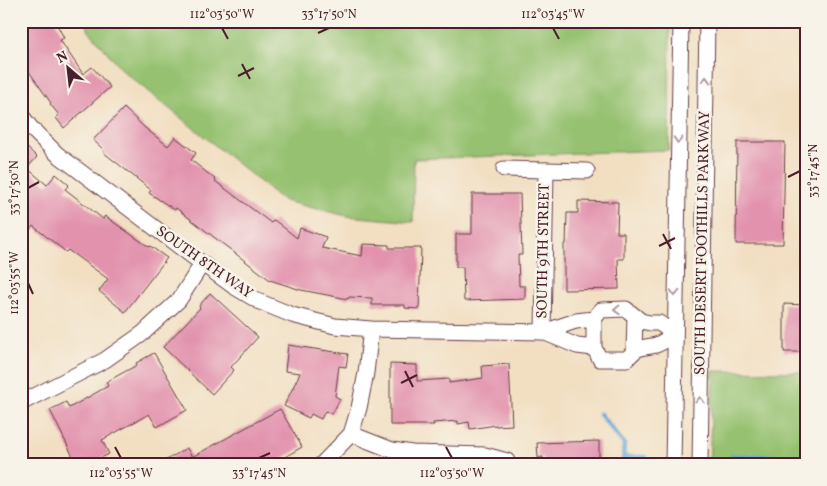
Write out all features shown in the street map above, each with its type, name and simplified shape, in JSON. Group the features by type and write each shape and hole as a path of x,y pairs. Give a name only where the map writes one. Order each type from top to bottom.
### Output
{"street":[{"name":"SOUTH DESERT FOOTHILLS PARKWAY","path":"673,465 681,21"},
{"name":"SOUTH DESERT FOOTHILLS PARKWAY","path":"700,465 707,21"},
{"name":"SOUTH 8TH WAY","path":"21,115 57,154 202,264 260,302 292,315 334,326 372,329 543,332 576,321 594,319 601,310 626,310 641,321 659,323 675,334 656,344 634,351 626,359 600,359 594,348 577,346 543,332"},
{"name":"SOUTH 9TH STREET","path":"504,169 587,170"},
{"name":"SOUTH 9TH STREET","path":"543,332 546,170"},
{"path":"21,403 105,360 142,334 179,300 202,264"},
{"path":"634,351 635,316"},
{"path":"594,319 594,348"},
{"path":"321,465 351,434 366,373 372,329"},
{"path":"351,434 376,444 412,453 486,455 507,463"}],"green space":[{"path":"85,21 670,21 669,150 414,159 413,222 347,216 284,201 124,72 89,31"},
{"path":"713,371 806,372 806,465 709,465"}],"building":[{"path":"38,21 55,21 64,38 60,40 83,74 92,67 110,87 64,128 56,118 59,115 21,60 21,29"},
{"path":"124,108 168,146 175,137 196,153 191,160 215,181 271,223 274,220 297,238 300,228 326,237 322,248 362,256 363,244 389,245 389,248 421,248 419,309 405,308 405,305 372,305 372,298 349,297 348,299 301,290 270,280 176,208 175,210 149,193 151,190 103,152 104,150 93,140"},
{"path":"21,142 37,157 27,168 47,185 56,174 69,185 65,189 103,219 105,216 167,258 125,312 99,291 108,279 68,250 66,252 33,226 21,240"},
{"path":"737,142 785,142 783,244 736,244"},
{"path":"472,194 520,194 522,255 518,255 519,286 525,286 525,299 464,301 463,267 456,267 456,234 472,234"},
{"path":"578,201 618,202 617,233 624,233 624,259 618,259 619,289 564,290 564,244 566,244 567,213 578,213"},
{"path":"210,293 258,337 231,367 234,370 212,394 163,347 200,308 199,306"},
{"path":"784,304 806,305 806,352 784,352"},
{"path":"288,345 348,354 346,367 339,366 335,396 340,399 332,414 325,411 321,419 311,414 309,418 284,406 300,373 285,371"},
{"path":"154,353 187,410 157,427 149,414 102,440 109,454 86,465 77,465 50,410 66,402 69,408 108,386 106,382"},
{"path":"390,364 417,365 417,381 449,379 449,383 483,378 482,366 509,364 512,425 496,425 470,429 469,422 458,424 458,421 433,423 434,425 390,425"},
{"path":"280,409 302,447 271,465 158,465 187,448 192,457"},
{"path":"599,441 599,465 543,465 543,457 538,458 537,443"}],"waterway":[{"path":"600,414 624,444 623,465"},
{"path":"732,456 806,457"},
{"path":"623,457 646,457"}]}
